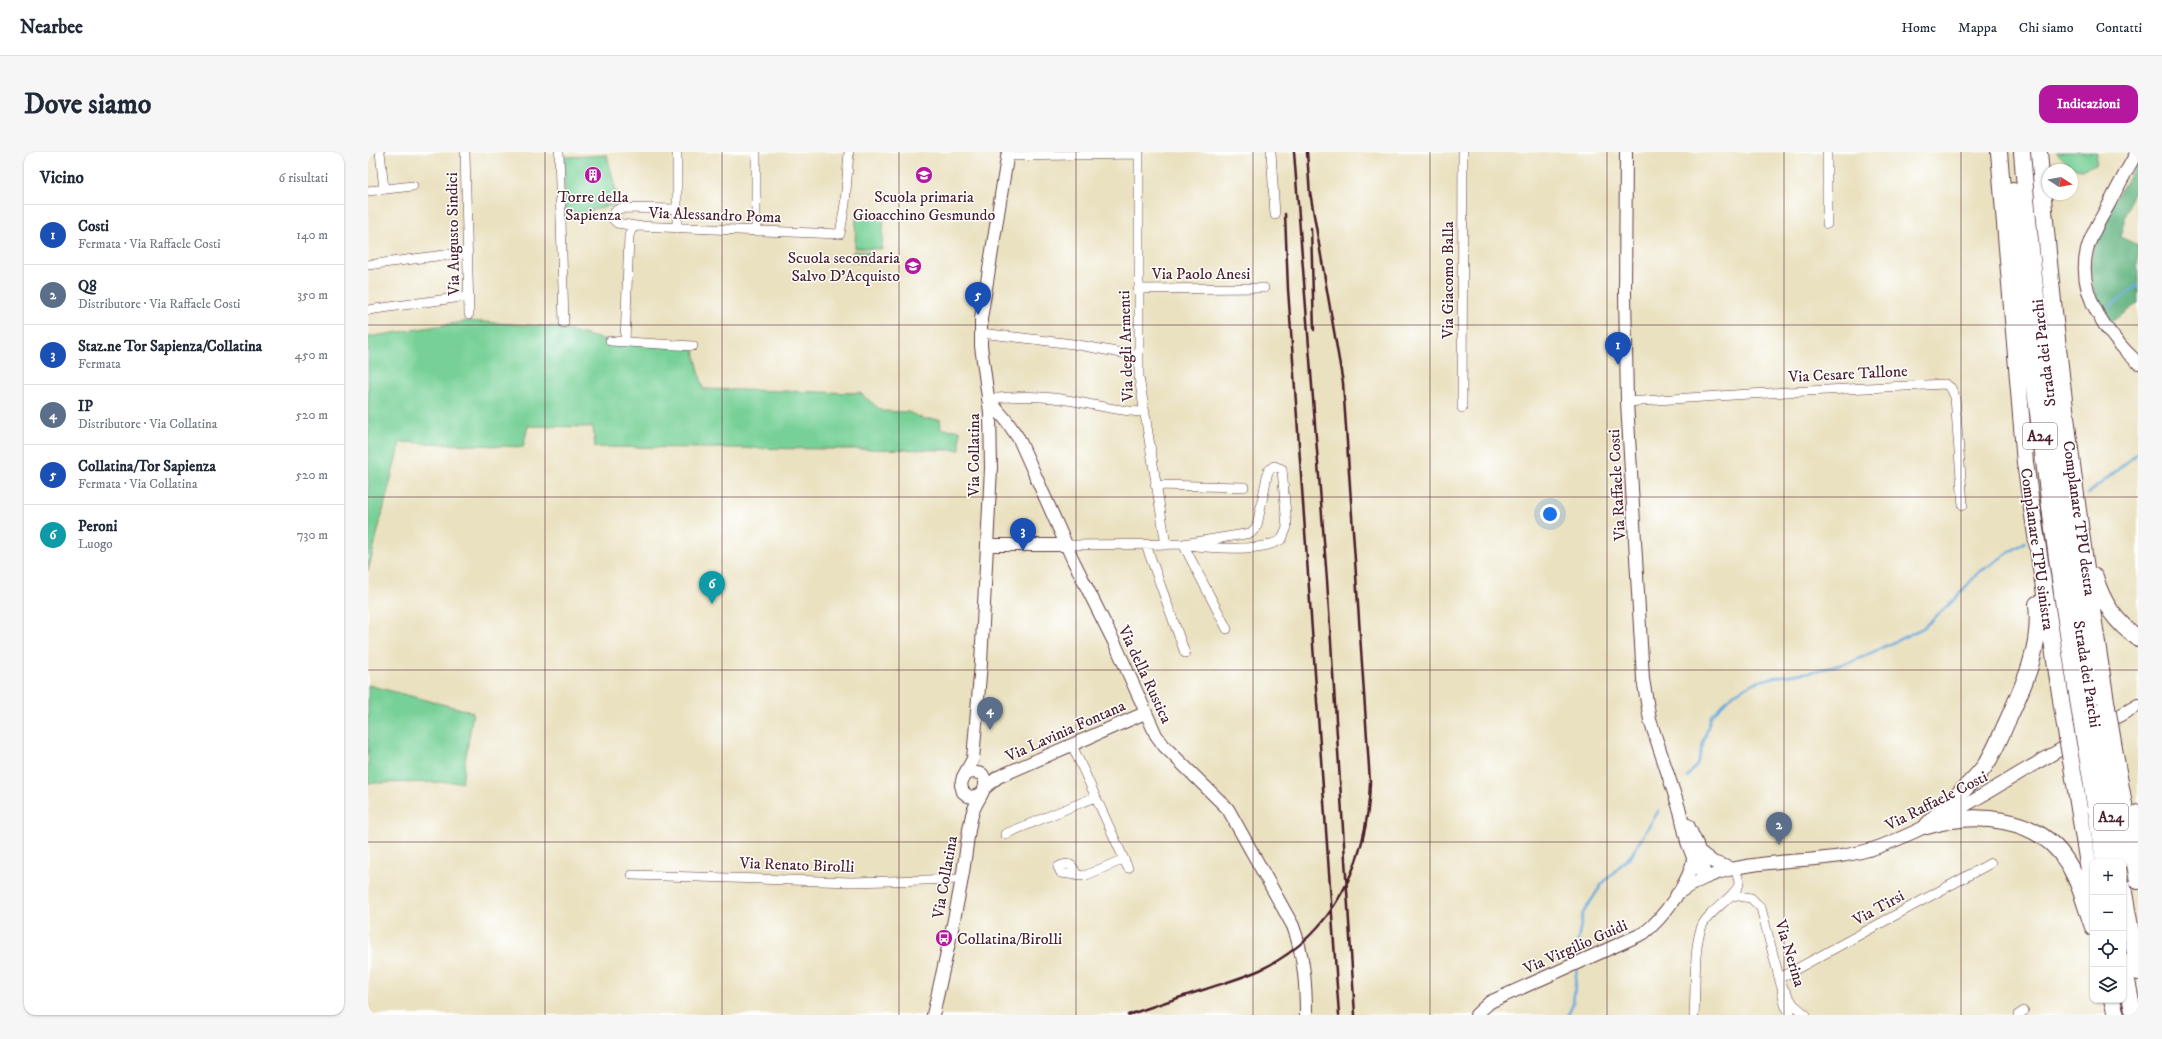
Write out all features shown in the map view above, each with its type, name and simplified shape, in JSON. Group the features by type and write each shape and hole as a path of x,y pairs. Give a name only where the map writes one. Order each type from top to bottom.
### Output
{"highway":[{"name":"Complanare TPU sinistra","path":"1999,152 2025,463 2065,726 2090,876"},
{"name":"Strada dei Parchi","path":"2009,152 2033,380 2057,567 2093,710"},
{"name":"Strada dei Parchi","path":"2022,152 2034,277 2055,457 2093,710 2104,859"},
{"name":"Complanare TPU destra","path":"2039,152 2069,437 2093,710 2117,766 2138,881"},
{"path":"2069,437 2080,469 2097,585 2101,596 2116,618 2138,638"},
{"path":"1927,826 1973,779 1990,758 2026,682 2032,663 2039,616 2022,488 2025,463"},
{"name":"Strada dei Parchi","path":"2097,775 2117,859"},
{"path":"2138,813 2138,859"},
{"path":"1927,826 1958,820 1996,820 2010,822 2035,831 2056,848 2066,861 2082,892 2090,917"},
{"path":"2124,895 2138,972"},
{"path":"2124,967 2134,1015"},
{"path":"2113,1003 2116,1015"}],"street":[{"path":"380,152 384,189"},
{"name":"Via Augusto Sindici","path":"465,152 469,314"},
{"path":"559,152 564,323"},
{"path":"677,152 677,228"},
{"path":"756,152 756,231"},
{"name":"Via Alessandro Poma","path":"626,342 631,230 636,226 840,234 845,204 849,152"},
{"path":"1271,152 1275,216"},
{"name":"Via Giacomo Balla","path":"1462,408 1463,152"},
{"name":"Via Raffaele Costi","path":"1626,152 1625,293 1627,402 1643,679 1650,720 1680,811 1705,877 1732,867 1859,852 1881,846 1927,826 2138,705"},
{"path":"1827,152 1827,224"},
{"path":"2136,152 2093,233 2087,249 2085,270 2088,292 2094,307 2120,346 2138,363"},
{"path":"1007,154 1139,153"},
{"name":"Via degli Armenti","path":"1139,153 1138,356 1143,412 1166,545"},
{"name":"Via Collatina","path":"972,815 968,796 962,789 962,781 973,759 981,663 992,450 988,399 982,366 981,333 984,295 1007,154"},
{"path":"368,191 413,186"},
{"path":"636,226 617,223 613,219 615,211 621,208 677,209"},
{"path":"368,265 467,252"},
{"name":"Via Paolo Anesi","path":"1138,289 1264,288"},
{"path":"368,310 468,296"},
{"path":"981,333 1073,344 1138,356"},
{"path":"610,341 693,346"},
{"name":"Via Cesare Tallone","path":"1627,402 1945,384 1951,388 1955,396 1963,505"},
{"path":"988,399 1012,396 1048,398 1113,410 1143,412"},
{"name":"Via della Rustica","path":"988,399 1006,420 1019,439 1067,545 1117,648 1145,713 1164,746 1217,796 1233,817 1293,926 1300,947 1305,975 1306,1015"},
{"path":"987,545 1166,545 1183,544 1252,533 1258,524 1269,470 1276,466 1282,469 1287,527 1282,539 1270,544 1246,547 1212,548 1183,544"},
{"path":"1155,485 1244,487"},
{"path":"1183,544 1227,629"},
{"path":"1146,545 1185,653"},
{"name":"Via Lavinia Fontana","path":"982,782 998,777 1145,713"},
{"path":"1072,745 1128,868"},
{"name":"Via Collatina","path":"934,1015 962,879 972,815 982,782 973,759"},
{"path":"966,774 982,782 972,797 968,796"},
{"path":"1005,834 1095,796"},
{"name":"Via Raffaele Costi","path":"1696,855 1713,862 1732,867"},
{"name":"Via Virgilio Guidi","path":"1476,1015 1490,1002 1592,958 1648,930 1677,894 1688,875 1696,855"},
{"path":"1077,876 1084,876 1124,859"},
{"name":"Via Tirsi","path":"1781,981 1992,863"},
{"path":"1694,1015 1696,962 1702,925 1717,907 1733,895 1737,890 1739,882 1732,867"},
{"name":"Via Renato Birolli","path":"632,876 852,882 962,879"},
{"name":"Via Virgilio Guidi","path":"1677,894 1705,877"},
{"name":"Via Nerina","path":"1739,882 1742,891 1761,908 1781,981 1794,1005 1806,1015"},
{"path":"1733,895 1751,898"},
{"path":"1781,981 1785,1005 1792,1015"}],"green space":[{"path":"2056,152 2097,152 2096,164 2081,170 2078,169 2078,164 2068,164"},
{"path":"607,155 619,203 575,215 565,215 564,157"},
{"path":"2138,161 2138,185 2131,196 2120,237 2138,245 2138,303 2111,323 2098,301 2092,280 2091,260 2096,240 2104,220"},
{"path":"856,213 884,214 882,249 855,248"},
{"path":"853,251 872,252 871,263 852,262"},
{"path":"469,321 555,327 610,341 693,346 703,389 860,393 882,411 908,412 924,419 940,419 941,429 960,430 960,450 595,447 593,427 528,426 523,447 400,442 368,571 368,337"},
{"path":"368,685 473,712 462,782 368,783"}],"waterway":[{"path":"2109,307 2138,285"},
{"path":"2088,494 2138,453"},
{"path":"1687,777 1697,765 1711,716 1732,695 1753,683 1775,677 1811,672 1852,662 1923,628 1953,601 1978,573 2025,542"},
{"path":"1578,958 1578,940 1583,913 1602,884 1632,854 1659,810"},
{"path":"1568,1015 1573,1004 1577,967"}],"railway":[{"path":"1294,152 1327,580 1355,1015"},
{"path":"1307,152 1310,196"},
{"path":"1128,1015 1246,976 1286,955 1308,937 1327,916 1342,892 1354,867 1362,840 1368,811 1370,782 1343,383 1310,192"},
{"path":"1285,214 1288,289 1339,1015"},
{"path":"1311,228 1314,330"}],"place":[{"name":"Torre della Sapienza","path":"593,175"},
{"name":"Scuola primaria Gioacchino Gesmundo","path":"924,175"},
{"name":"Scuola secondaria Salvo D'Acquisto","path":"913,266"},
{"name":"Collatina/Tor Sapienza","path":"978,315"},
{"name":"Costi","path":"1618,365"},
{"name":"Staz.ne Tor Sapienza/Collatina","path":"1023,551"},
{"name":"Peroni","path":"712,604"},
{"name":"IP","path":"990,730"},
{"name":"Q8","path":"1779,845"},
{"name":"Collatina/Birolli","path":"944,938"}]}
